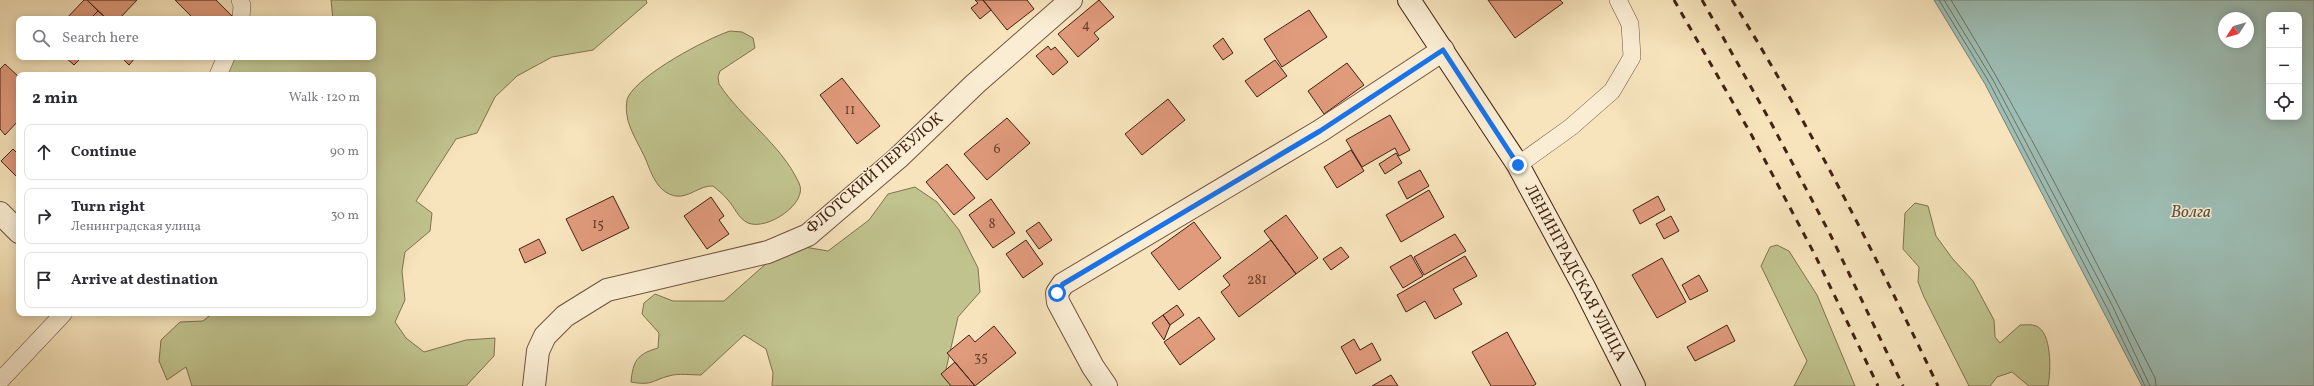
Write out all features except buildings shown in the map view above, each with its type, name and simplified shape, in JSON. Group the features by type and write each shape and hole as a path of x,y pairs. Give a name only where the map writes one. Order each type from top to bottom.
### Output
{"street":[{"name":"ФЛОТСКИЙ ПЕРЕУЛОК","path":"534,386 538,351 545,336 565,316 607,290 768,252 808,235 898,158 975,84 1071,0"},
{"name":"ЛЕНИНГРАДСКАЯ УЛИЦА","path":"1409,0 1518,165 1584,287 1634,386"},
{"path":"1106,386 1093,367 1058,302 1057,293 1063,284 1320,131 1443,50"},
{"path":"0,213 16,229"}],"lane":[{"path":"240,0 242,5 241,16"},
{"path":"1518,165 1571,127 1612,91 1632,57 1630,24 1618,0"},
{"path":"219,72 225,60"},
{"path":"0,381 61,316"}],"green space":[{"path":"331,0 646,0 647,3 593,50 552,57 517,76 495,97 477,133 456,139 416,201 432,213 430,231 405,252 402,271 405,300 395,322 406,338 424,352 466,340 495,338 494,356 466,386 192,386 186,367 167,380 159,361 161,340 180,322 203,321 209,316 376,316 376,72 228,72 233,60 376,60 376,16 333,16"},
{"path":"730,31 742,32 753,38 755,48 720,71 718,77 719,84 728,97 782,156 799,183 800,191 798,199 792,207 784,214 765,223 756,224 745,221 739,216 726,198 713,186 704,187 681,196 676,196 665,191 653,177 628,120 626,109 628,97 646,78 674,58 690,49"},
{"path":"915,187 937,202 959,230 978,268 980,292 958,317 945,374 959,386 772,386 773,373 766,349 744,335 701,375 673,375 648,383 631,382 633,369 637,359 645,353 658,348 659,333 642,314 644,303 655,294 673,301 724,301 769,261 793,245 828,251 869,220 888,194"},
{"path":"1915,203 1928,206 1936,236 1952,258 1973,281 1994,320 1995,337 2000,343 2020,325 2034,325 2041,330 2048,344 2050,371 2048,386 2029,386 2012,372 1997,377 1990,386 1969,386 1924,297 1918,282 1919,267 1903,249 1905,213"},
{"path":"1777,245 1789,251 1817,295 1855,386 1794,386 1807,361 1761,266 1770,247"}],"water":[{"name":"Волга","path":"1934,0 2314,0 2314,386 2142,386 1985,84"}],"railway":[{"path":"1674,0 1751,134 1815,255 1878,386"},
{"path":"1702,0 1769,119 1830,234 1903,386"},
{"path":"1732,0 1788,94 1840,190 1890,287 1938,386"}],"route":[{"path":"1057,293 1063,284 1320,131 1443,50 1518,165"}]}
